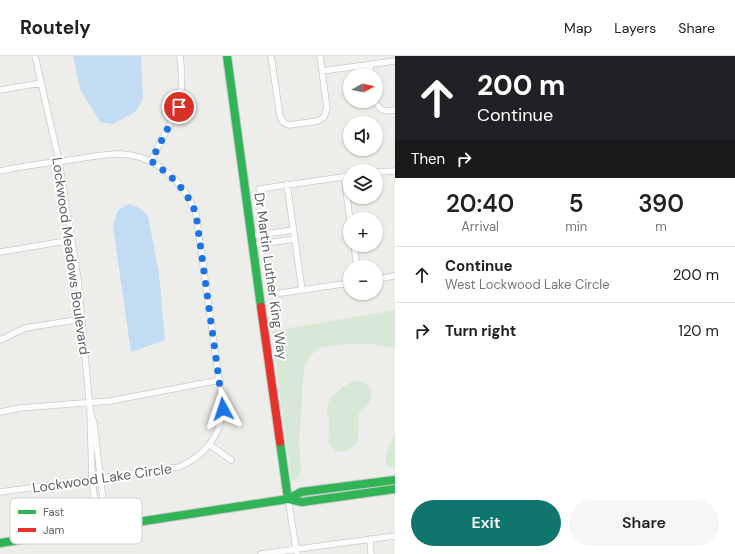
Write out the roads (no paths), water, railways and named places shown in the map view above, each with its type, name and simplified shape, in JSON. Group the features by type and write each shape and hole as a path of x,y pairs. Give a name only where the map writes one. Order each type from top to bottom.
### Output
{"main road":[{"name":"Dr Martin Luther King Way","path":"227,56 280,452 288,499"},
{"path":"142,521 288,499 301,492 395,480"},
{"path":"288,499 302,502 395,489"},
{"path":"0,542 10,541"}],"street":[{"name":"Lockwood Meadows Boulevard","path":"35,56 58,161 72,240 82,319 90,410 92,479 96,498"},
{"path":"0,171 58,161 119,154 151,161 179,107 182,78 180,56"},
{"path":"271,56 280,116 286,124 318,121 324,117 327,108 320,56"},
{"path":"322,71 395,61"},
{"path":"0,90 41,83"},
{"path":"379,108 383,111 395,110"},
{"name":"Lockwood Lake Circle","path":"0,492 179,467 198,457 210,445 216,435 222,416 223,402 196,214 189,198 174,178 151,161"},
{"path":"383,172 395,171"},
{"path":"259,189 343,176"},
{"path":"287,184 302,290"},
{"path":"252,236 293,230"},
{"path":"253,245 295,239"},
{"path":"0,252 72,240"},
{"path":"383,278 395,276"},
{"path":"274,294 343,284"},
{"path":"0,340 25,328 82,319"},
{"path":"0,412 20,408 89,403 126,398 190,384 220,380"},
{"name":"Lockwood Meadows Boulevard","path":"90,410 94,423 101,498"},
{"path":"210,445 231,460"},
{"path":"288,499 296,552"},
{"path":"262,554 296,552 395,536"},
{"path":"370,539 372,554"}],"water":[{"path":"73,56 141,56 143,99 135,112 113,124 100,122 80,89"},
{"path":"129,204 138,207 148,216 159,274 165,340 131,352 113,226 118,210"}]}
